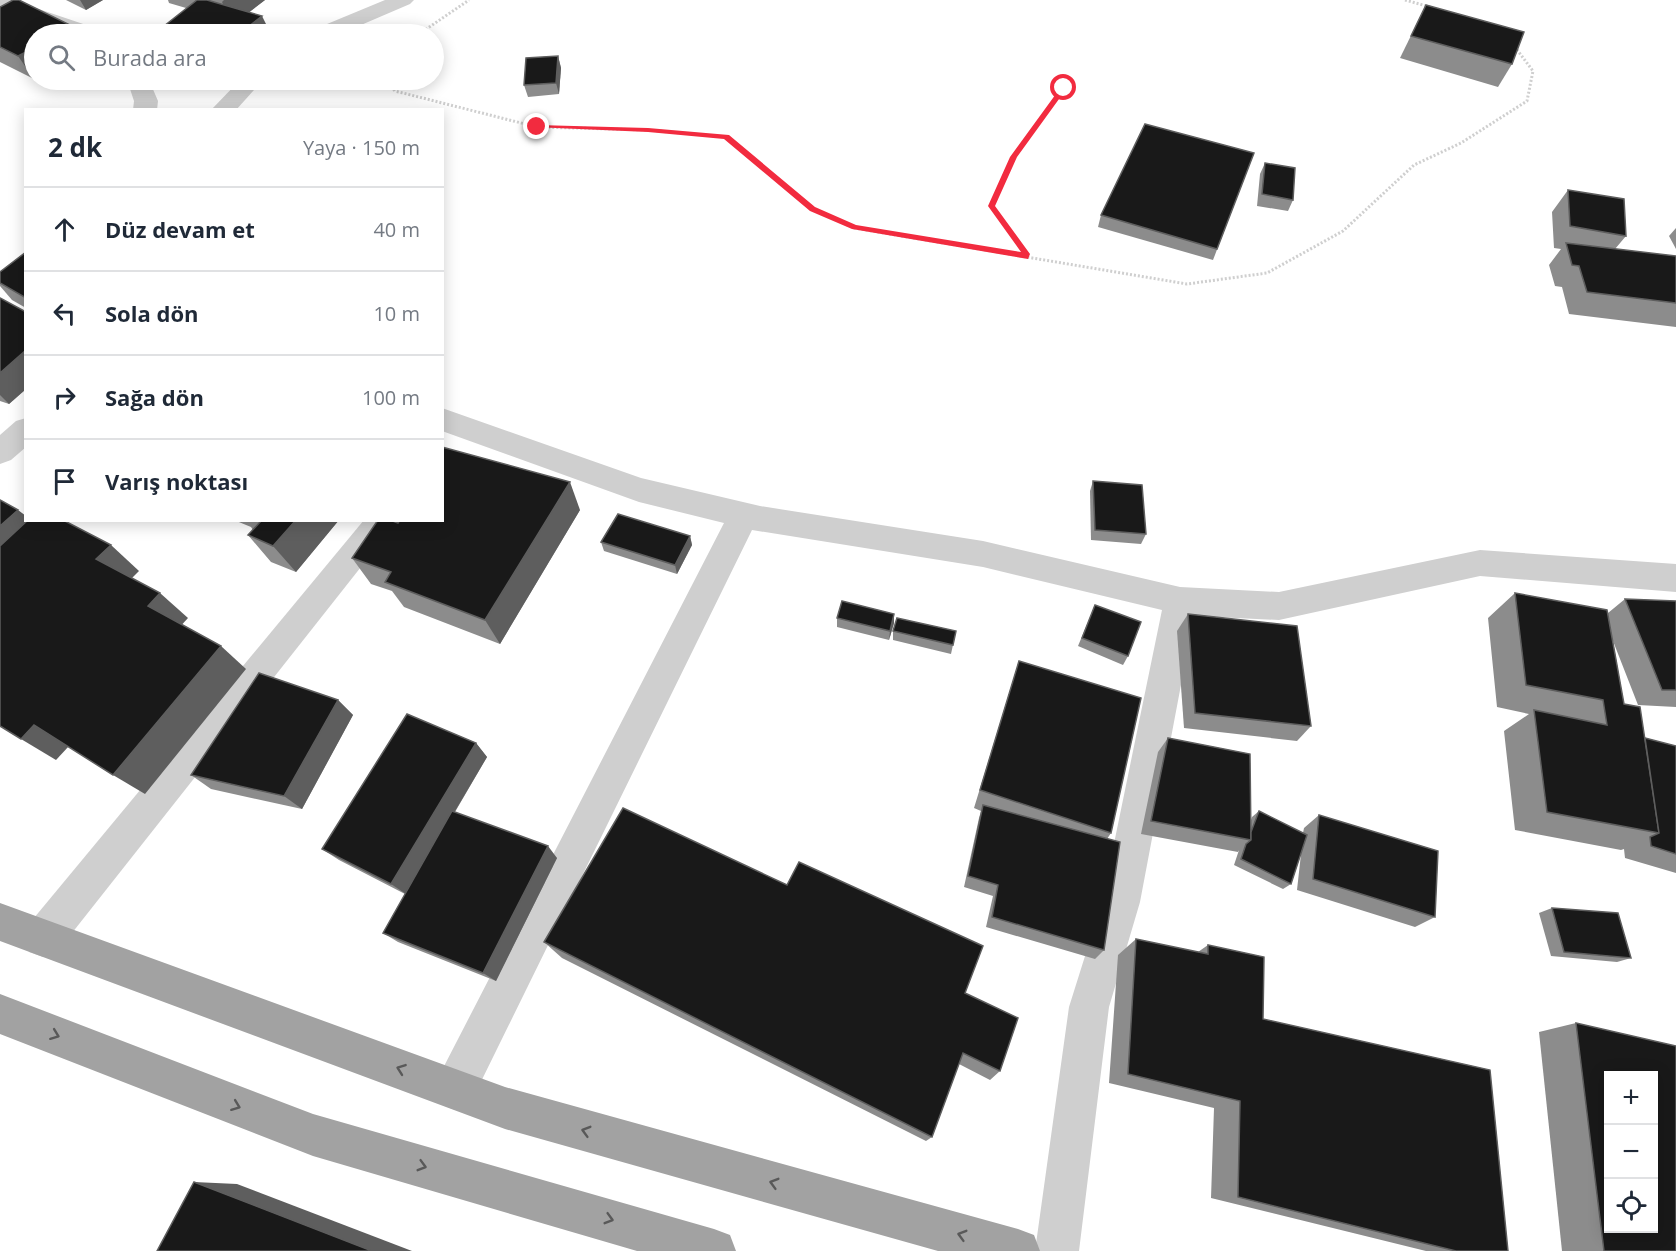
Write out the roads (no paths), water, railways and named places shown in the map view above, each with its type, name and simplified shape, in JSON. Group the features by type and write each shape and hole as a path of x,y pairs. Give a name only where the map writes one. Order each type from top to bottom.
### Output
{"highway":[{"path":"0,922 505,1108 1018,1251"},
{"path":"0,1014 313,1135 714,1251"}],"street":[{"path":"347,24 403,0"},
{"path":"0,3 61,24"},
{"path":"142,90 146,101 145,108"},
{"path":"224,108 242,90"},
{"path":"448,430 639,490 744,515 983,554 1180,601 1279,606 1479,563 1676,578"},
{"path":"0,452 24,431"},
{"path":"455,1089 744,515"},
{"path":"43,938 381,522"},
{"path":"1057,1251 1089,1007 1121,902 1180,601"}]}
